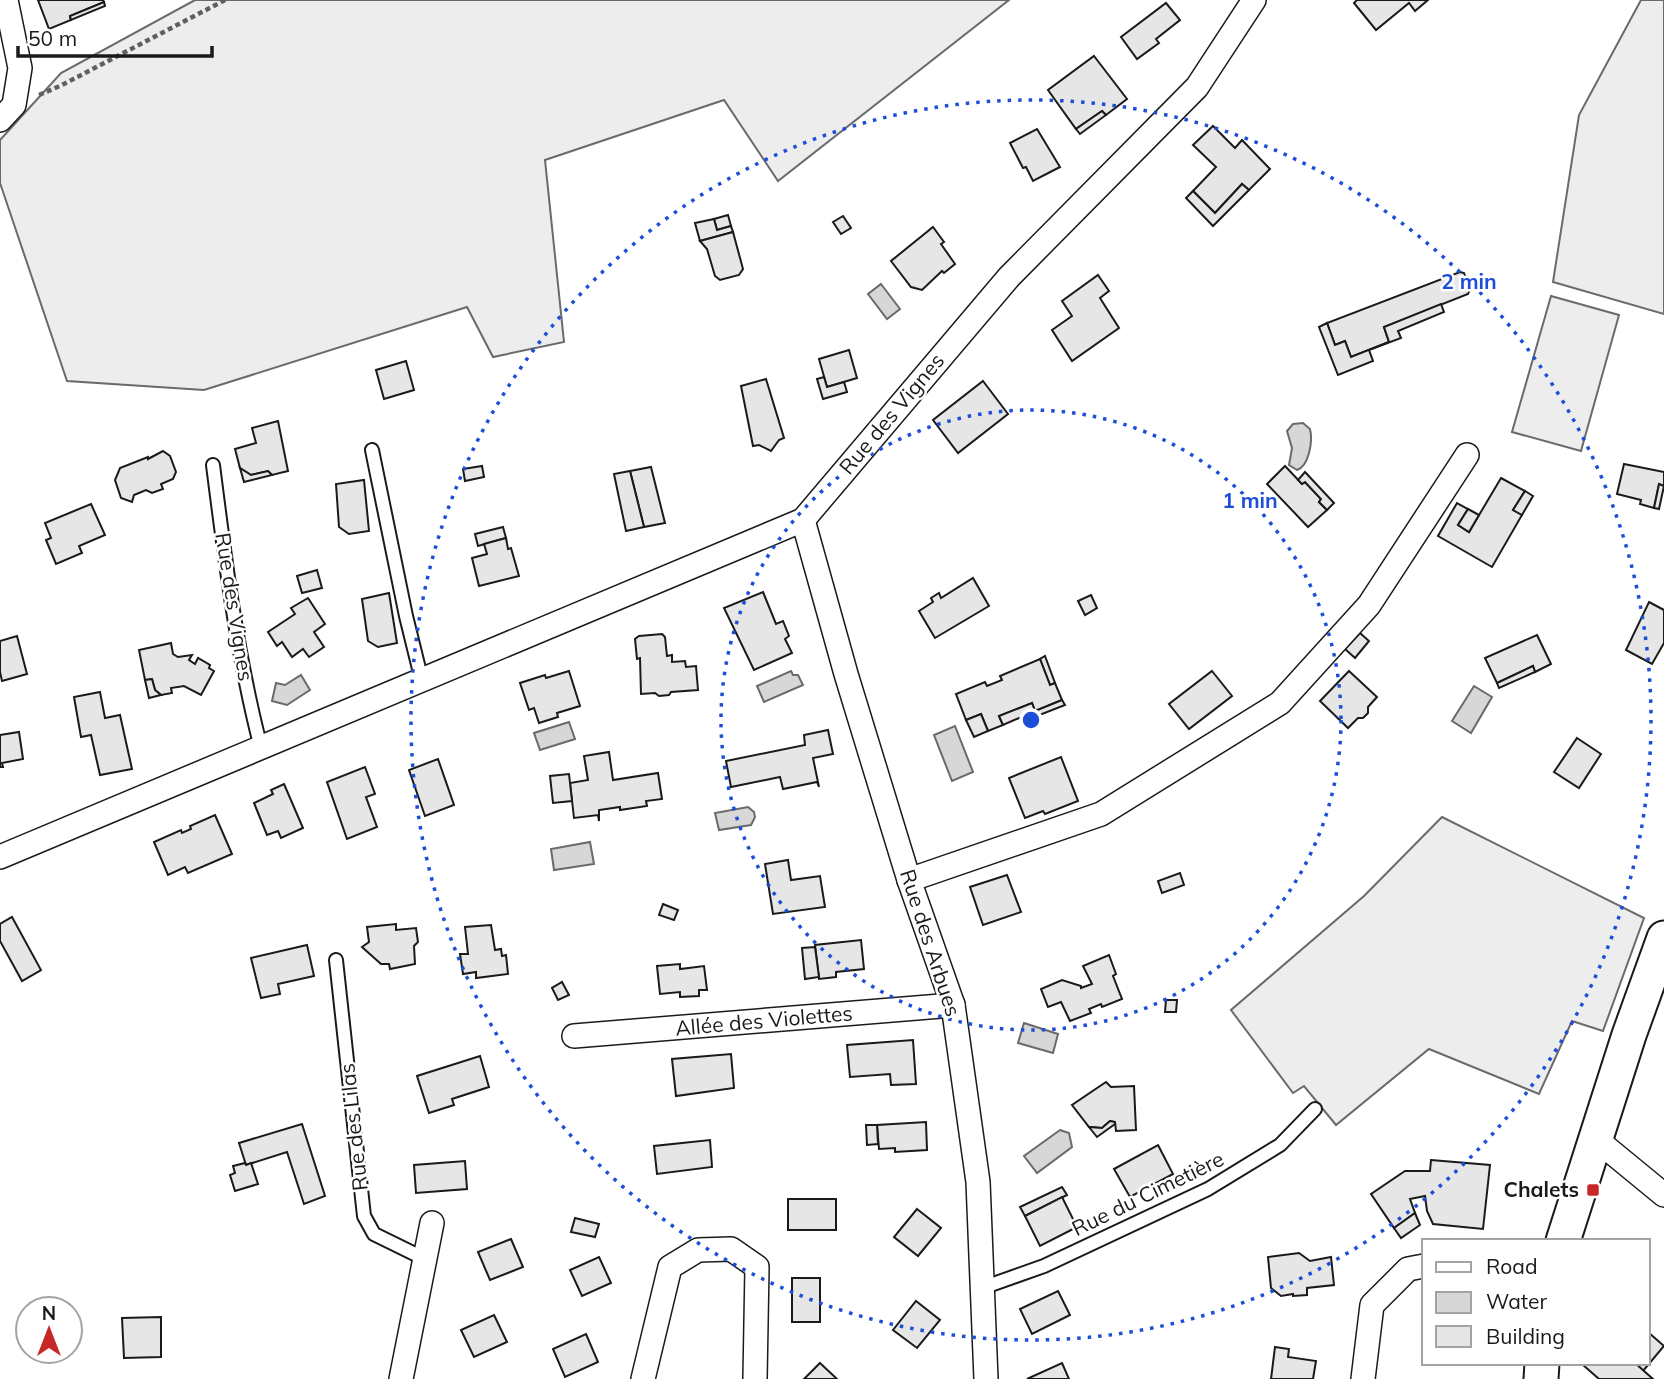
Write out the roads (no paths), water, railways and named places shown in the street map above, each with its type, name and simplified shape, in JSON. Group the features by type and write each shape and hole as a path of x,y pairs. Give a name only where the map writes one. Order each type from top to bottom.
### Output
{"main road":[{"path":"1564,1239 1629,1035 1664,938"}],"street":[{"path":"6,0 20,68 7,113"},
{"name":"Rue des Vignes","path":"0,857 803,520 1009,277 1197,87 1254,0"},
{"path":"909,880 1101,814 1280,703 1369,605 1467,455"},
{"name":"Rue des Arbues","path":"803,520 846,674 909,880 953,1005 978,1182 986,1379"},
{"name":"Allée des Violettes","path":"574,1036 953,1005"},
{"path":"1597,1140 1664,1195"},
{"path":"401,1379 432,1223"},
{"path":"643,1379 670,1267 698,1250 731,1249 757,1267 755,1379"},
{"path":"1363,1379 1372,1305 1408,1269 1422,1266"}],"lane":[{"path":"372,450 422,681"},
{"name":"Rue des Vignes","path":"213,465 230,598 248,696 261,748"},
{"name":"Rue des Lilas","path":"336,960 364,1216 374,1234 425,1258"},
{"name":"Rue du Cimetière","path":"982,1288 1044,1266 1208,1189 1280,1145 1315,1109"}],"water":[{"path":"881,284 900,309 887,319 868,294"},
{"path":"1303,423 1310,429 1311,440 1305,464 1297,470 1289,465 1292,448 1287,431 1293,424"},
{"path":"791,671 793,675 798,675 803,685 764,702 757,686"},
{"path":"301,675 310,690 287,705 272,701 276,683 285,685"},
{"path":"1474,686 1492,697 1471,733 1452,721"},
{"path":"569,722 575,739 540,750 534,733"},
{"path":"955,726 973,772 952,781 934,735"},
{"path":"748,807 755,817 751,825 719,830 715,813"},
{"path":"590,842 594,864 554,870 551,849"},
{"path":"1024,1023 1058,1034 1053,1053 1018,1043"},
{"path":"1060,1130 1069,1133 1072,1147 1037,1173 1024,1156"}],"place":[{"name":"Chalets","path":"1593,1190"}]}
